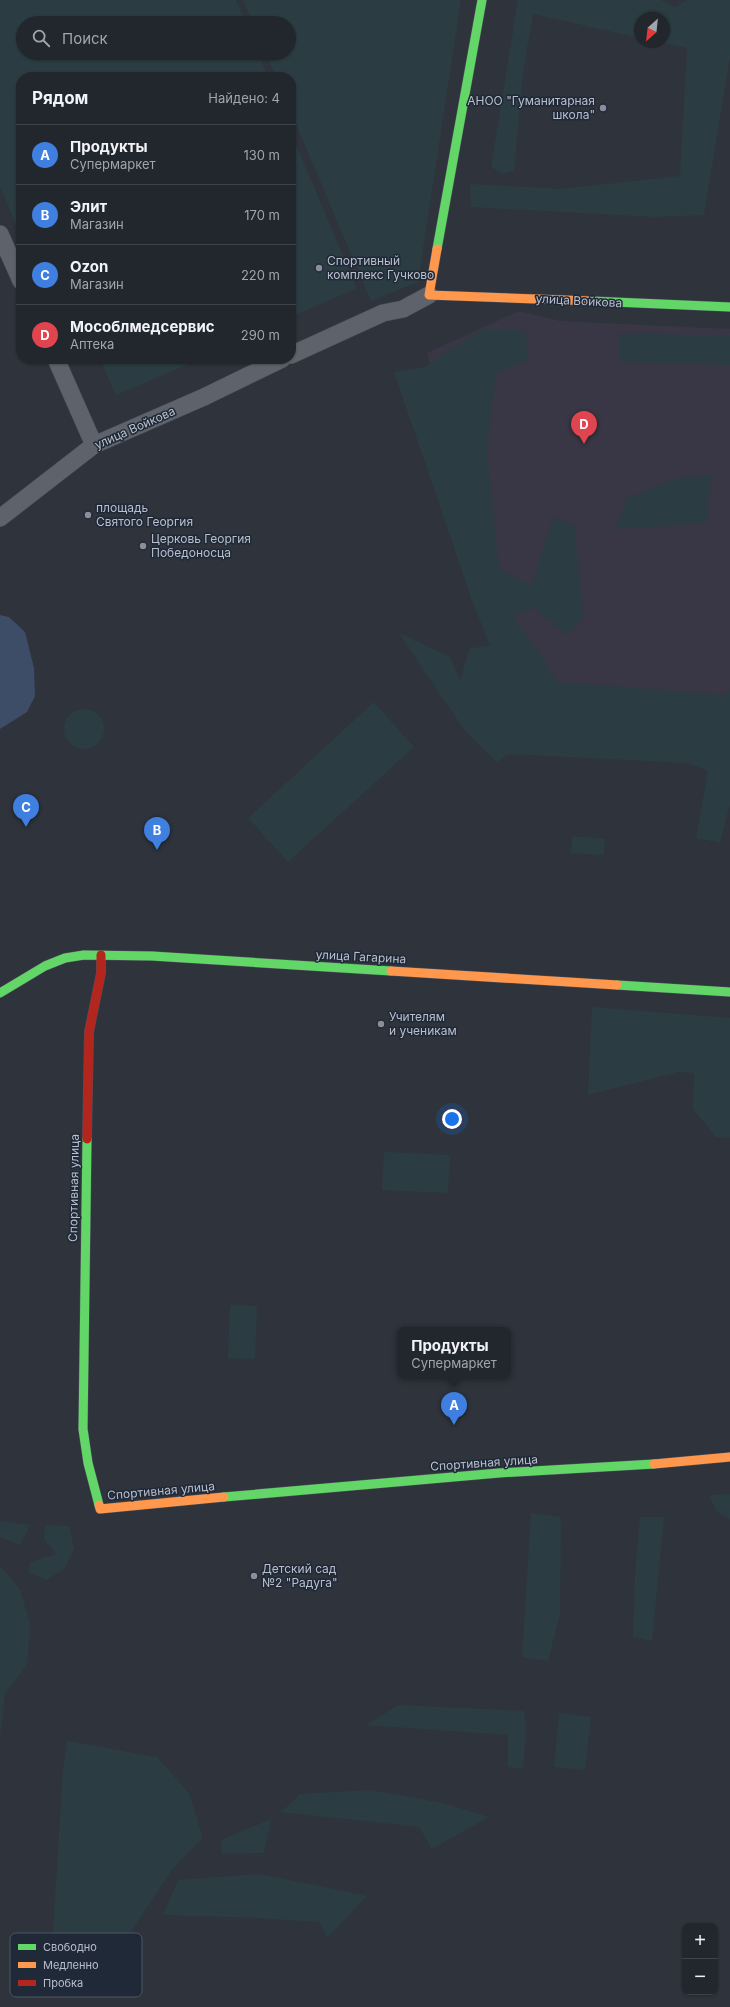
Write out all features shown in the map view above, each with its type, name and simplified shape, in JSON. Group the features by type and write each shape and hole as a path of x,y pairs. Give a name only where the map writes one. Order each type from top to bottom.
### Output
{"street":[{"path":"296,353 383,313 404,309 429,295 482,0"},
{"path":"0,234 16,270"},
{"name":"улица Войкова","path":"429,295 730,307"},
{"path":"58,364 94,445"},
{"name":"улица Войкова","path":"0,518 94,445 204,397 272,364"},
{"name":"улица Гагарина","path":"0,993 31,972 74,956 101,955 152,956 730,992"},
{"name":"Спортивная улица","path":"101,955 101,973 89,1032 83,1429 88,1463 100,1509 390,1482 501,1473 670,1464 730,1457"}],"shaded area":[{"path":"0,0 236,0 243,16 16,16 16,60 261,60 266,72 16,72 16,225 0,186"},
{"path":"243,0 461,0 418,282 371,301 296,124 296,72 274,72 269,60 296,60 296,16 250,16"},
{"path":"518,0 661,0 675,7 687,0 730,0 730,57 704,215 654,217 471,207 470,184 560,189 680,176 687,48 670,44 670,12 634,12 634,37 533,14 523,72 514,171 502,174 491,167"},
{"name":"Спортивный комплекс Гучково","path":"296,145 357,288 296,315"},
{"path":"519,311 560,321 730,329 730,707 525,695 427,353"},
{"path":"481,330 525,330 529,360 496,373 487,450 499,568 532,587 553,517 574,524 583,617 567,636 535,608 513,616 558,682 725,695 730,688 730,804 720,843 696,838 708,771 687,763 507,754 497,762 465,731 399,633 450,657 460,680 470,648 490,646 473,603 394,372 425,367"},
{"path":"619,333 730,336 730,365 620,362"},
{"path":"102,364 189,364 116,395"},
{"path":"712,474 706,523 616,529 627,498 676,479"},
{"path":"374,702 414,747 288,862 248,818"},
{"path":"88,709 95,712 101,718 104,729 103,737 95,746 88,749 80,749 73,746 65,737 64,725 67,718 76,710"},
{"path":"572,836 605,839 604,855 571,853"},
{"path":"592,1007 730,1018 730,1138 716,1137 693,1109 694,1073 678,1072 588,1095"},
{"path":"384,1152 450,1155 448,1193 382,1190"},
{"path":"230,1305 257,1306 255,1359 228,1358"},
{"path":"730,1494 730,1519 717,1512 709,1495"},
{"path":"531,1513 561,1517 560,1613 548,1661 522,1657"},
{"path":"640,1517 664,1517 652,1641 633,1637 635,1574"},
{"path":"0,1521 30,1525 20,1545 0,1537"},
{"path":"45,1525 69,1526 74,1549 64,1569 46,1580 28,1572 30,1562 56,1554 44,1539"},
{"path":"0,1566 20,1589 30,1624 27,1665 5,1693 0,1738"},
{"path":"399,1705 524,1711 526,1730 523,1769 508,1767 508,1735 366,1725"},
{"path":"559,1713 591,1717 585,1770 554,1767"},
{"path":"67,1741 157,1757 189,1793 203,1838 174,1867 130,1933 53,1933 63,1769"},
{"path":"371,1790 443,1803 489,1817 432,1849 419,1827 281,1812 300,1794"},
{"path":"271,1819 264,1853 222,1854 221,1840"},
{"path":"261,1874 367,1896 327,1938 320,1922 259,1918 163,1915 178,1880"}],"water":[{"path":"0,615 9,617 25,632 34,668 35,696 27,712 0,729"}],"traffic: fast":[{"path":"437,249 482,0"},
{"path":"591,301 730,307"},
{"path":"0,993 45,966 65,958 84,955 152,956 391,971"},
{"path":"617,985 730,992"},
{"path":"87,1139 83,1429 88,1463 99,1505"},
{"path":"224,1497 499,1473 654,1464"}],"traffic: slow":[{"path":"437,249 429,295 591,301"},
{"path":"391,971 617,985"},
{"path":"654,1464 730,1457"},
{"path":"99,1505 100,1509 224,1497"}],"traffic: jam":[{"path":"87,1139 89,1032 101,973 101,955"}],"place":[{"name":"АНОО \"Гуманитарная школа\"","path":"603,108"},
{"name":"Спортивный комплекс Гучково","path":"319,268"},
{"name":"Мособлмедсервис","path":"584,444"},
{"name":"площадь Святого Георгия","path":"88,515"},
{"name":"Церковь Георгия Победоносца","path":"143,546"},
{"name":"Ozon","path":"26,827"},
{"name":"Элит","path":"157,850"},
{"name":"Учителям и ученикам","path":"381,1024"},
{"name":"Продукты","path":"454,1425"},
{"name":"Детский сад №2 \"Радуга\"","path":"254,1576"}]}
